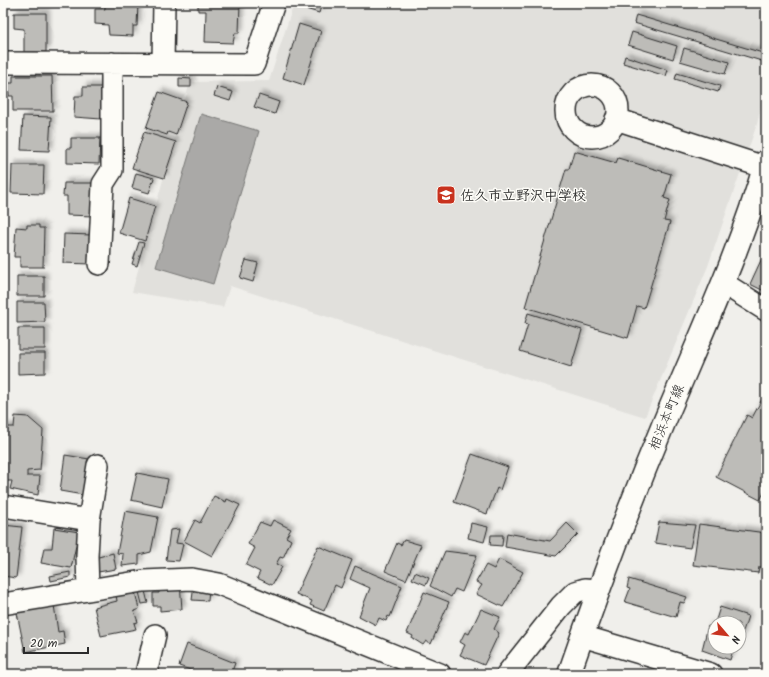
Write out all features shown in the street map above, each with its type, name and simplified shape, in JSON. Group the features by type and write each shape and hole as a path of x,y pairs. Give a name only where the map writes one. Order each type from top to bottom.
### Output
{"main road":[{"name":"相浜本町線","path":"569,674 598,590 652,452 723,283 746,223 765,164"}],"street":[{"path":"163,63 164,3"},
{"path":"3,63 254,64 274,3"},
{"path":"99,264 103,184 112,170 112,63"},
{"path":"616,119 765,164"},
{"path":"723,283 766,310"},
{"path":"88,590 86,556 89,520 98,465"},
{"path":"3,506 89,520"},
{"path":"3,604 143,581 192,579 219,584 440,674"},
{"path":"507,674 561,606 575,592 584,589 598,590"},
{"path":"146,674 155,634"},
{"path":"582,636 711,674"}],"shaded area":[{"name":"佐久市立野沢中学校","path":"294,3 766,3 766,86 757,124 708,266 645,417 230,286 223,307 132,292 190,82 269,81"},
{"path":"201,114 259,131 213,284 156,267"}],"building":[{"path":"105,3 138,3 137,26 133,26 133,36 109,35 108,25 95,24 95,9 105,9"},
{"path":"198,3 240,3 239,33 235,33 233,43 205,42 206,11 198,11"},
{"path":"303,3 322,3 319,13 302,8"},
{"path":"14,13 46,13 46,52 24,52 24,29 14,28"},
{"path":"636,15 766,54 765,62 634,23"},
{"path":"299,24 321,31 304,85 283,78"},
{"path":"632,32 677,46 673,59 628,45"},
{"path":"684,48 729,62 725,74 680,61"},
{"path":"625,56 668,70 666,76 623,63"},
{"path":"677,73 720,86 718,92 675,79"},
{"path":"13,76 52,76 53,111 13,111 13,96 9,96 8,83 13,83"},
{"path":"179,78 191,79 191,87 179,87"},
{"path":"83,87 102,87 101,119 74,117 75,96 83,96"},
{"path":"217,87 233,92 230,101 214,96"},
{"path":"159,92 187,102 176,135 168,132 167,135 146,128"},
{"path":"259,95 279,102 275,114 254,107"},
{"path":"23,116 51,117 49,151 21,150"},
{"path":"144,132 176,142 164,178 132,168"},
{"path":"71,138 100,138 99,164 67,163 67,148 71,148"},
{"path":"574,151 616,163 618,158 671,174 664,198 670,200 664,221 670,222 644,308 637,306 628,338 525,307 566,169 569,169"},
{"path":"12,165 44,165 43,194 11,193"},
{"path":"136,173 154,178 149,193 132,188"},
{"path":"64,183 93,183 93,216 67,215 67,196 63,196"},
{"path":"129,198 155,206 145,241 119,233"},
{"path":"27,225 39,225 39,228 44,228 43,267 20,267 20,257 14,257 16,227 27,228"},
{"path":"64,234 91,235 90,264 63,263"},
{"path":"139,242 144,243 137,266 132,264"},
{"path":"766,257 766,292 750,284 762,258 765,260"},
{"path":"246,260 258,263 253,282 240,278"},
{"path":"17,276 44,276 44,296 17,296"},
{"path":"17,302 44,302 45,322 17,323"},
{"path":"528,313 582,330 571,367 520,351 528,324 525,323"},
{"path":"18,328 45,328 45,349 18,349"},
{"path":"18,353 45,353 45,373 18,374"},
{"path":"762,399 766,400 766,489 760,500 716,477 747,415 752,418"},
{"path":"15,416 28,417 43,430 40,470 27,471 27,476 40,476 38,495 10,489 12,481 3,481 3,427 14,427"},
{"path":"472,454 508,467 500,490 497,488 487,514 454,502"},
{"path":"65,455 89,459 83,495 60,491"},
{"path":"137,473 168,479 162,507 131,500"},
{"path":"214,496 226,502 227,499 240,505 212,556 184,541 195,520 200,523"},
{"path":"125,511 158,517 151,552 139,555 139,564 122,566 123,554 117,553"},
{"path":"273,520 291,529 286,537 291,540 283,558 280,557 276,564 282,567 272,585 257,578 260,572 246,565 255,548 248,544 260,522 270,526"},
{"path":"659,522 695,525 690,548 655,543"},
{"path":"471,523 488,527 484,542 468,538"},
{"path":"567,523 578,534 556,556 505,547 507,533 550,541"},
{"path":"699,524 766,533 766,567 759,567 758,573 693,565"},
{"path":"3,525 22,527 16,578 3,576"},
{"path":"54,528 79,532 71,568 41,563 44,548 52,548"},
{"path":"179,529 176,543 183,544 179,561 166,560 170,530"},
{"path":"491,535 503,535 502,546 490,545"},
{"path":"404,540 421,545 406,580 385,571 397,543 401,545"},
{"path":"318,546 352,560 341,588 335,585 324,611 310,605 312,601 296,594"},
{"path":"445,551 477,555 462,592 455,589 451,597 430,586"},
{"path":"113,553 116,569 98,572 95,558"},
{"path":"499,559 523,572 503,607 476,594 482,585 476,582 486,565 494,569"},
{"path":"355,566 402,586 390,617 388,616 386,621 379,618 376,625 359,616 370,588 350,579"},
{"path":"70,572 70,577 51,581 50,576"},
{"path":"415,572 429,578 426,585 412,579"},
{"path":"629,579 687,597 684,603 680,602 676,617 625,602 630,589 627,588"},
{"path":"180,583 182,609 160,611 160,606 153,606 153,593 159,593 159,587"},
{"path":"194,585 209,586 208,601 192,600"},
{"path":"145,591 148,603 142,604 139,592"},
{"path":"135,592 139,609 134,611 138,622 134,623 136,629 101,636 94,607 117,601 116,595"},
{"path":"424,592 449,602 431,644 426,641 423,645 407,633"},
{"path":"54,605 58,632 63,631 65,644 25,652 17,613"},
{"path":"720,607 745,615 718,615"},
{"path":"481,609 500,617 494,629 499,633 484,665 460,655 465,645 460,642 465,632 469,634"},
{"path":"707,630 707,652 702,650"},
{"path":"187,644 235,663 231,674 195,674 196,672 179,666"},
{"path":"716,655 732,655 730,660"}],"place":[{"name":"佐久市立野沢中学校","path":"446,195"}]}
